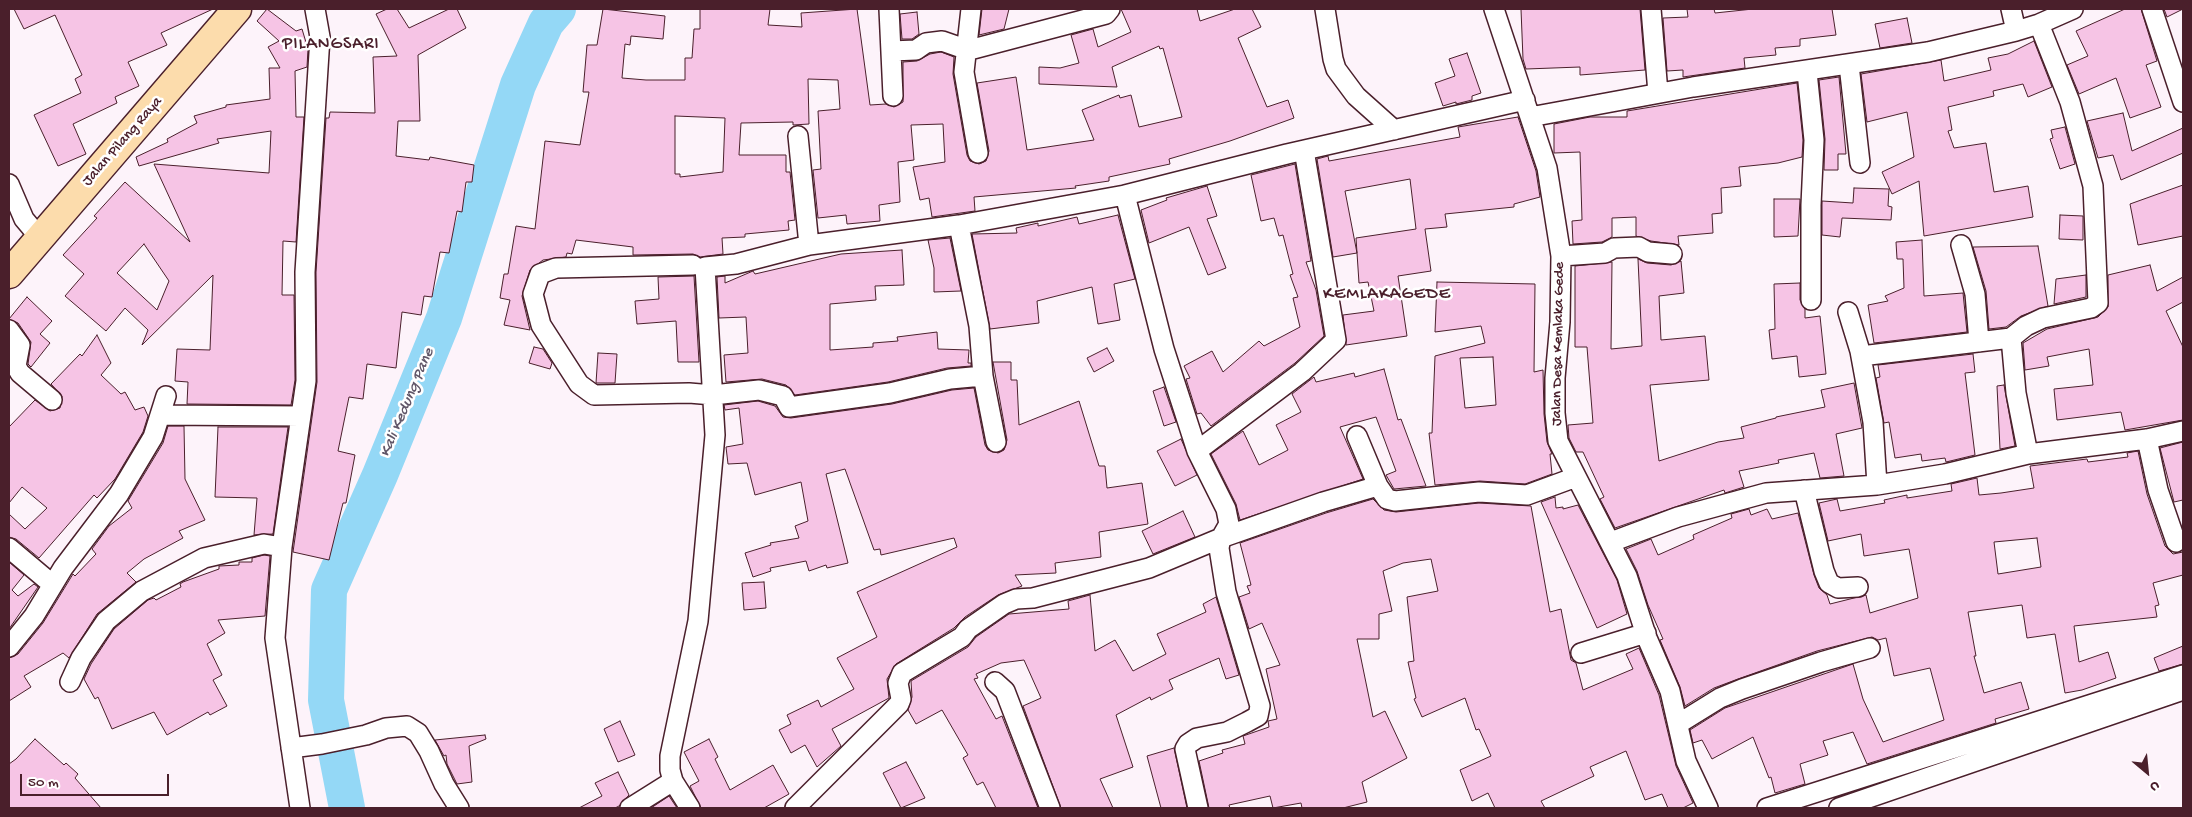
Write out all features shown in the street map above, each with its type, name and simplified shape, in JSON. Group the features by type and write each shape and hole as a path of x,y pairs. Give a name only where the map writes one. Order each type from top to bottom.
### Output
{"highway":[{"name":"Jalan Pilang Raya","path":"9,274 230,12"}],"street":[{"path":"300,808 275,638 282,547 306,381 305,272 320,37 315,9"},
{"path":"889,9 893,96"},
{"path":"971,9 965,49 966,92 978,153"},
{"path":"891,51 916,50 926,42 942,41 965,49 973,49 1106,14 1110,9"},
{"path":"1325,9 1336,68 1356,96 1394,130"},
{"name":"Jalan Desa Kemlaka Gede","path":"1494,9 1547,168 1561,256 1555,413 1558,441 1627,576 1646,633 1670,691 1686,761 1708,808"},
{"path":"1651,9 1658,93"},
{"path":"2011,9 2016,31"},
{"path":"690,808 673,781 670,770 670,756 698,621 714,435 705,267 736,264 809,245 959,225 1125,195 1304,150 1394,130 1528,109 1807,72 1928,52 2016,31 2039,24 2073,9"},
{"path":"2152,9 2183,102"},
{"path":"1861,356 2012,338 2026,326 2042,318 2091,308 2098,303 2093,186 2070,102 2039,24"},
{"path":"1849,65 1860,163"},
{"path":"1807,72 1814,140 1810,205 1811,300"},
{"path":"798,136 809,245"},
{"path":"1197,451 1302,372 1336,340 1304,150"},
{"path":"9,184 24,219 40,238"},
{"path":"1125,195 1164,349 1197,451 1226,509 1229,524 1220,538 1219,548 1226,592 1261,711 1258,716 1227,732 1197,738 1188,744 1185,749 1198,808"},
{"path":"959,225 979,326 984,376 996,442"},
{"path":"1961,245 1975,294 1979,342"},
{"path":"1561,256 1605,253 1614,248 1639,247 1648,252 1672,254"},
{"path":"693,265 556,268 540,274 533,294 541,325 547,337 580,384 594,395 689,393 713,395 759,390 783,396 790,407 890,393 950,379 984,376"},
{"path":"1848,312 1861,356 1873,422 1877,485"},
{"path":"9,330 20,345 16,361 20,373 52,400"},
{"path":"2012,338 2016,393 2028,454"},
{"path":"9,646 34,616 53,585 119,494 153,437 166,396"},
{"path":"160,415 301,416"},
{"path":"1611,542 1678,517 1766,492 1877,485 1945,474 2028,454 2147,439 2183,431"},
{"path":"1357,436 1378,486 1387,499 1395,501 1479,492 1527,495 1576,477"},
{"path":"2147,439 2158,490 2176,542"},
{"path":"794,808 899,704 898,683 902,673 962,637 968,629 1004,604 1016,599 1033,598 1149,568 1220,538 1323,502 1378,486"},
{"path":"1804,490 1824,571 1829,583 1838,588 1858,587"},
{"path":"70,682 81,658 106,621 142,591 204,558 264,544 282,547"},
{"path":"9,548 53,585"},
{"path":"1581,654 1646,633"},
{"path":"1678,724 1720,698 1742,688 1820,662 1870,648"},
{"path":"1839,808 2183,675"},
{"path":"995,682 1005,691 1050,808"},
{"path":"1767,808 2183,690"},
{"path":"291,748 366,735 386,728 407,726 418,734 429,751 444,784 459,808"},
{"path":"630,808 673,781"}],"building":[{"path":"14,9 213,9 161,33 167,45 128,62 139,86 115,97 117,103 73,124 86,154 58,166 34,115 81,93 75,79 82,75 55,15 24,29"},
{"path":"267,9 296,31 302,29 308,49 307,67 295,71 296,117 304,117 296,242 283,241 282,295 294,295 295,380 291,405 187,404 188,382 175,381 177,349 210,350 213,275 142,345 148,330 125,308 106,331 65,296 84,274 63,255 97,218 94,216 125,182 190,242 154,164 269,173 271,131 217,139 219,143 139,166 136,157 168,142 167,139 197,123 194,116 226,107 226,105 270,99 269,68 280,68 268,47 279,41 257,21","holes":["144,244 169,281 157,310 117,273"]},
{"path":"387,9 397,9 409,28 449,9 457,9 466,28 418,55 420,121 398,121 396,156 429,160 430,157 474,165 472,182 466,182 462,212 457,211 449,253 440,252 432,297 424,296 421,315 402,312 396,368 367,364 363,399 349,397 338,451 355,455 346,503 343,503 329,560 293,552 317,382 316,272 326,118 329,118 330,112 375,113 373,57 397,56 376,14"},
{"path":"603,9 665,16 663,39 631,36 630,45 625,44 622,78 685,80 685,58 692,58 694,29 700,29 700,9 770,9 768,25 802,27 801,13 857,9 870,105 886,104 894,107 903,102 903,62 917,61 930,54 941,52 954,57 953,74 967,155 970,161 979,164 986,161 989,151 977,83 1016,77 1027,150 1094,140 1082,110 1119,95 1120,98 1131,95 1139,127 1182,117 1163,48 1160,49 1159,46 1112,67 1117,87 1039,84 1039,67 1060,68 1079,63 1071,35 1093,29 1098,47 1131,32 1121,9 1197,9 1200,21 1235,9 1252,9 1261,27 1238,38 1267,107 1288,100 1294,118 1230,141 1169,159 1170,164 1109,177 1109,181 1075,186 1076,188 974,197 975,211 932,217 929,198 920,200 913,167 945,162 943,124 911,125 914,160 898,162 900,202 879,205 880,221 847,224 846,215 818,218 813,170 821,169 818,111 840,109 838,80 808,79 809,124 793,125 793,122 741,123 739,155 786,155 786,172 790,172 795,220 788,221 789,230 745,234 745,237 722,238 723,254 700,257 693,254 633,255 633,247 576,240 572,254 567,253 566,257 543,260 530,270 522,296 530,330 504,325 510,300 500,298 504,274 508,274 516,226 535,229 545,141 580,145 589,92 583,92 587,45 597,45","holes":["675,116 725,118 723,172 680,177 680,174 675,174"]},
{"path":"982,9 1009,9 1004,29 979,35"},
{"path":"1521,9 1640,9 1645,70 1580,75 1580,67 1526,69 1523,59"},
{"path":"1687,9 1714,9 1715,13 1753,9 1832,9 1836,35 1800,39 1800,46 1775,48 1776,55 1744,58 1745,68 1683,77 1683,70 1667,71 1663,18 1688,17"},
{"path":"2125,9 2141,9 2157,61 2146,65 2161,107 2130,118 2116,78 2079,94 2067,65 2088,56 2076,31"},
{"path":"2164,9 2183,9 2167,17"},
{"path":"917,12 919,34 912,39 902,39 900,14"},
{"path":"1907,18 1912,43 1880,48 1875,24"},
{"path":"2034,41 2052,87 2028,97 2023,84 1993,91 1994,96 1948,107 1952,130 1948,131 1954,148 1986,143 1994,192 2028,186 2033,217 1924,236 1919,181 1892,194 1882,172 1914,157 1907,112 1867,122 1861,74 1941,60 1944,81 1991,70 1988,58 2008,54"},
{"path":"1467,53 1481,93 1472,96 1472,100 1443,106 1435,83 1455,76 1449,59"},
{"path":"1839,77 1846,154 1838,154 1838,170 1824,170 1825,139 1819,80"},
{"path":"1797,83 1803,140 1802,157 1778,163 1739,167 1741,186 1721,188 1722,213 1712,214 1713,233 1678,236 1679,245 1651,241 1636,236 1636,217 1612,218 1612,237 1602,242 1573,244 1572,221 1582,220 1580,152 1554,153 1554,124 1590,117 1627,117 1627,111"},
{"path":"2123,113 2132,151 2183,128 2183,153 2121,180 2113,155 2098,158 2087,121"},
{"path":"1518,117 1536,171 1540,197 1514,204 1514,207 1445,214 1447,227 1425,229 1431,271 1398,276 1407,336 1346,345 1343,315 1374,311 1368,282 1359,283 1357,253 1333,257 1317,159 1328,156 1329,161 1460,137 1458,127","holes":["1410,179 1416,229 1356,238 1357,253 1345,191"]},
{"path":"2065,127 2075,164 2060,169 2050,139 2053,138 2051,130"},
{"path":"1295,164 1311,261 1306,262 1316,290 1324,336 1295,363 1211,426 1201,413 1197,414 1186,379 1190,378 1184,366 1212,351 1223,372 1259,341 1264,346 1300,327 1293,298 1298,297 1290,275 1293,274 1283,235 1279,236 1274,218 1261,221 1251,175"},
{"path":"2183,185 2183,236 2138,245 2130,204"},
{"path":"1207,186 1217,216 1207,219 1226,268 1208,275 1189,227 1149,243 1141,210 1167,200 1166,198"},
{"path":"1854,188 1889,189 1888,206 1892,207 1891,220 1842,218 1840,237 1822,235 1822,201 1853,203"},
{"path":"1774,199 1800,199 1798,236 1774,237"},
{"path":"1118,215 1135,279 1114,284 1120,320 1098,324 1092,287 1037,301 1039,323 990,329 972,234 1017,233 1016,228 1038,223 1038,226 1077,217 1079,224"},
{"path":"2060,215 2083,216 2083,240 2059,239"},
{"path":"950,238 961,291 934,292 934,268 928,240"},
{"path":"1922,240 1924,296 1963,293 1967,332 1874,343 1868,305 1888,301 1885,296 1904,288 1903,259 1897,259 1896,242"},
{"path":"2038,246 2048,306 2021,316 2006,327 1989,329 1986,291 1973,247"},
{"path":"902,250 904,285 875,286 876,300 830,304 830,350 873,347 873,343 898,341 897,337 937,332 938,349 969,350 968,363 971,363 971,366 947,368 888,382 795,395 786,385 762,379 726,382 724,355 748,353 746,317 719,318 717,277 725,276 725,283 753,271 755,274 841,254"},
{"path":"1638,259 1647,263 1671,265 1681,261 1684,293 1659,296 1661,340 1705,336 1709,380 1650,385 1659,461 1718,442 1744,438 1741,427 1776,417 1825,407 1821,390 1854,383 1862,428 1836,434 1844,476 1820,478 1814,453 1778,460 1779,463 1739,471 1744,487 1725,493 1724,490 1615,528 1600,499 1604,497 1583,452 1576,452 1569,438 1568,425 1593,423 1587,347 1575,347 1575,266 1612,262 1611,349 1642,346"},
{"path":"2150,265 2157,291 2183,277 2183,302 2166,311 2183,347 2183,420 2125,430 2121,412 2057,420 2054,389 2093,385 2089,349 2047,357 2049,366 2025,370 2023,343 2047,329 2098,317 2108,307 2108,275"},
{"path":"2086,275 2086,297 2054,304 2056,279"},
{"path":"694,276 699,362 678,362 676,321 637,324 635,301 659,299 658,277"},
{"path":"1437,282 1535,284 1534,372 1543,370 1544,414 1547,442 1552,454 1550,454 1552,474 1525,484 1480,481 1435,485 1429,433 1432,433 1435,356 1485,343 1481,326 1435,332","holes":["1493,357 1496,405 1465,408 1460,358"]},
{"path":"1800,283 1800,300 1805,309 1805,318 1820,316 1826,374 1799,377 1797,356 1772,359 1769,330 1775,329 1774,284"},
{"path":"27,297 52,321 40,334 50,343 31,367 28,364 31,342 18,323 9,319"},
{"path":"97,335 111,363 101,375 121,394 125,392 135,410 144,407 148,416 143,432 115,479 97,498 94,495 39,558 16,539 9,537 9,514 25,529 47,508 22,487 9,503 9,427 35,400 50,411 60,408 62,396 51,384 80,354 82,356"},
{"path":"534,347 543,349 552,363 550,369 529,363"},
{"path":"1107,348 1114,361 1094,372 1087,358"},
{"path":"598,353 617,354 615,383 596,383"},
{"path":"1973,354 1975,372 1965,373 1975,455 1946,462 1945,458 1922,461 1921,454 1895,458 1889,422 1884,423 1876,378 1880,377 1878,365"},
{"path":"993,362 1011,362 1011,380 1017,380 1019,425 1079,401 1099,466 1105,466 1107,488 1142,483 1148,524 1099,532 1101,557 1055,563 1056,573 1015,575 1022,586 998,595 965,617 954,628 896,664 887,679 889,698 832,729 841,746 817,767 805,745 791,753 779,730 791,724 787,715 818,700 821,707 854,689 837,658 877,637 857,592 957,547 954,538 881,555 880,549 874,550 845,469 826,474 848,563 827,568 826,565 809,571 806,561 770,568 771,571 753,577 745,553 771,545 770,543 799,538 795,526 808,521 801,482 755,495 747,463 728,464 726,447 743,444 739,408 725,410 724,405 758,401 775,406 783,417 791,418 892,404 952,390 974,388 985,445 988,450 998,453 1004,450 1007,440"},
{"path":"1384,369 1398,420 1401,419 1426,486 1394,489 1386,475 1396,471 1376,417 1340,427 1363,479 1240,520 1236,504 1211,454 1243,431 1259,465 1288,450 1276,425 1301,412 1292,394 1314,377 1316,382 1354,373 1355,377"},
{"path":"2004,385 2015,446 2000,449 1997,386"},
{"path":"1164,387 1176,422 1164,426 1153,391"},
{"path":"168,426 184,426 185,479 205,520 179,531 183,538 144,559 127,573 136,582 97,614 69,658 63,653 24,676 31,687 9,701 9,658 18,654 43,623 73,574 75,576 96,554 92,549 109,526 132,508 128,501 163,443"},
{"path":"218,427 288,427 273,534 254,535 257,498 215,497"},
{"path":"1181,439 1197,475 1175,486 1157,451"},
{"path":"2183,442 2183,500 2174,502 2160,448"},
{"path":"2138,451 2147,494 2165,546 2173,554 2183,552 2183,575 2153,583 2159,605 2155,606 2157,617 2074,626 2079,662 2108,652 2116,678 2082,690 2065,693 2055,634 2027,638 2022,605 1968,612 1976,656 1974,656 1984,693 2021,682 2029,709 1995,719 1996,723 1867,764 1853,732 1823,741 1828,755 1800,764 1805,784 1775,793 1771,777 1769,778 1753,737 1712,759 1702,740 1693,743 1690,730 1725,708 1853,664 1863,699 1883,742 1944,720 1930,668 1894,676 1886,638 1878,640 1872,637 1817,651 1738,679 1714,688 1685,706 1680,687 1660,640 1663,639 1648,605 1637,571 1626,549 1651,539 1658,555 1694,539 1693,535 1732,518 1731,514 1749,509 1751,515 1767,509 1772,519 1798,513 1814,575 1819,588 1827,595 1830,604 1866,595 1870,613 1918,598 1909,549 1864,556 1861,534 1828,541 1819,503 1837,499 1840,511 1885,503 1884,500 1907,495 1907,498 1952,491 1951,484 1977,478 1979,495 2034,488 2030,466 2087,459 2088,462 2128,457 2127,453","holes":["2037,538 2041,567 1998,574 1994,542"]},
{"path":"1555,497 1556,508 1563,507 1563,509 1578,505 1617,580 1627,614 1597,628 1541,502"},
{"path":"1373,499 1384,510 1396,512 1479,503 1531,506 1550,612 1561,609 1571,660 1576,663 1583,690 1633,669 1626,654 1639,648 1659,695 1676,766 1693,803 1683,808 1668,808 1662,794 1645,800 1626,751 1590,767 1594,776 1541,801 1545,808 1495,808 1488,793 1472,801 1460,770 1491,756 1479,729 1476,730 1465,698 1422,717 1414,699 1416,698 1408,662 1414,661 1407,597 1438,591 1431,559 1403,563 1383,571 1392,611 1379,614 1379,639 1357,639 1373,717 1385,711 1407,758 1362,782 1367,802 1343,808 1302,808 1301,803 1273,808 1270,796 1229,805 1230,808 1209,808 1199,761 1223,753 1222,750 1245,744 1243,736 1269,727 1268,721 1277,719 1266,669 1280,665 1262,623 1249,629 1239,597 1250,593 1247,586 1251,585 1240,543"},
{"path":"1183,511 1195,537 1153,554 1142,531"},
{"path":"264,555 270,556 265,616 218,620 225,633 207,644 222,675 213,680 227,706 210,715 208,712 167,735 154,712 112,729 98,697 95,699 84,679 91,664 114,629 148,600 154,598 156,600 181,587 180,584 183,582 219,569 219,566 239,565 239,562 252,562 252,558"},
{"path":"9,562 24,575 12,590 18,596 34,584 38,587 9,629"},
{"path":"764,582 766,608 744,610 742,583"},
{"path":"1090,595 1095,651 1115,640 1133,671 1166,654 1157,634 1206,612 1203,604 1216,597 1239,675 1226,679 1219,658 1169,680 1173,689 1151,700 1150,697 1116,715 1133,767 1100,779 1113,808 1061,808 1023,706 1041,698 1024,660 1001,663 976,674 978,678 974,679 996,719 1002,716 1038,808 996,808 983,782 977,785 963,758 968,755 942,710 916,724 908,710 912,697 911,681 968,647 976,637 1009,614 1069,609 1068,601"},
{"path":"2183,646 2183,664 2159,671 2154,658"},
{"path":"620,721 635,755 618,762 604,729"},
{"path":"485,735 486,739 469,746 472,782 457,784 447,764 446,755 444,756 435,740"},
{"path":"35,739 64,765 66,763 78,774 75,778 101,808 9,808 9,764"},
{"path":"709,739 718,757 715,759 730,790 773,765 789,794 764,808 701,808 690,786 699,781 684,752"},
{"path":"1174,748 1187,808 1161,808 1147,756"},
{"path":"906,762 925,798 901,808 883,773"},
{"path":"618,772 629,795 619,806 615,808 579,808 602,796 595,783"},
{"path":"669,796 677,808 651,808"}],"waterway":[{"name":"Kali Kedung Pane","path":"347,808 326,700 329,590 380,475 444,318 518,85 546,23 558,9"}],"district":[{"name":"PILANGSARI","path":"331,45"},
{"name":"KEMLAKAGEDE","path":"1387,295"}]}
